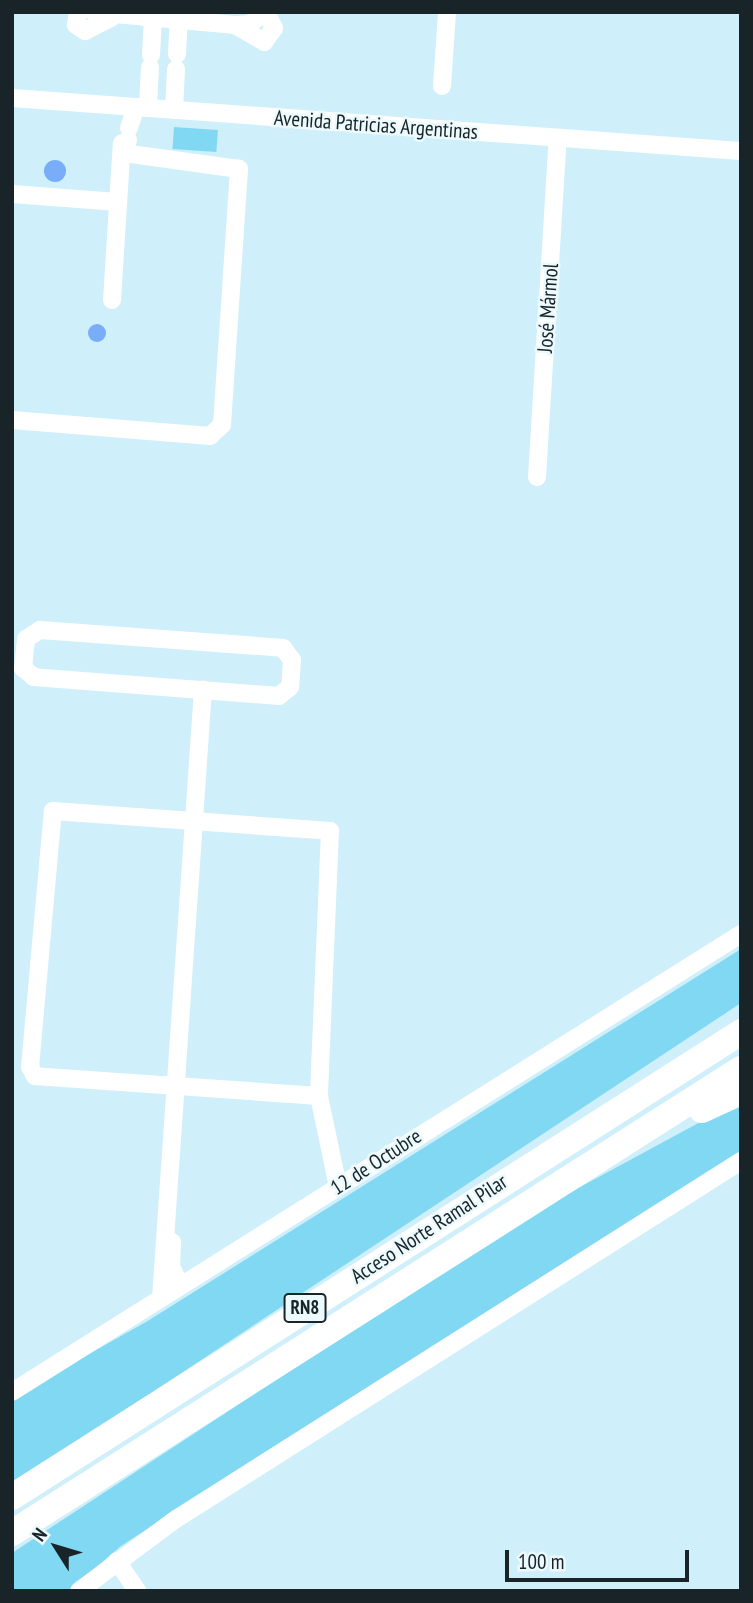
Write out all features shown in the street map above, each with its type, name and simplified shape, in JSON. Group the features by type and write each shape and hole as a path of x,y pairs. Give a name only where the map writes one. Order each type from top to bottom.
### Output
{"highway":[{"path":"598,1121 741,1012"},
{"name":"Acceso Norte Ramal Pilar","path":"12,1497 741,1032"},
{"name":"Acceso Norte Ramal Pilar","path":"12,1533 741,1069"},
{"path":"599,1158 741,1092"}],"street":[{"path":"78,12 76,25 85,32 112,17"},
{"path":"93,12 112,17 234,25 251,24 264,12"},
{"path":"442,86 447,12"},
{"path":"112,300 125,137 150,61 153,20"},
{"path":"174,110 179,21"},
{"name":"Avenida Patricias Argentinas","path":"12,98 741,151"},
{"path":"12,420 209,436 222,425 239,169 125,137"},
{"name":"José Mármol","path":"537,477 558,138"},
{"path":"12,194 118,202"},
{"path":"40,630 283,648 291,655 285,695 208,689 34,677 23,668 26,639 40,630"},
{"path":"161,1298 208,689"},
{"path":"318,1096 39,1078 30,1068 53,811 324,828 333,838 318,1096 338,1187"},
{"name":"12 de Octubre","path":"12,1392 21,1381 161,1298 741,934"},
{"path":"179,1087 171,1260 180,1286"},
{"path":"79,1591 117,1562 741,1161"},
{"path":"117,1562 137,1591"}],"shaded area":[{"path":"174,127 218,130 216,152 172,149"},
{"path":"55,160 63,163 66,171 63,179 55,182 47,179 44,171 47,163"},
{"path":"97,324 103,327 106,333 103,339 97,342 91,339 88,333 91,327"},
{"path":"741,949 741,1003 12,1485 12,1397 146,1322"},
{"path":"741,1100 741,1153 259,1456 121,1546 68,1591 12,1591 12,1553 521,1219"}]}
